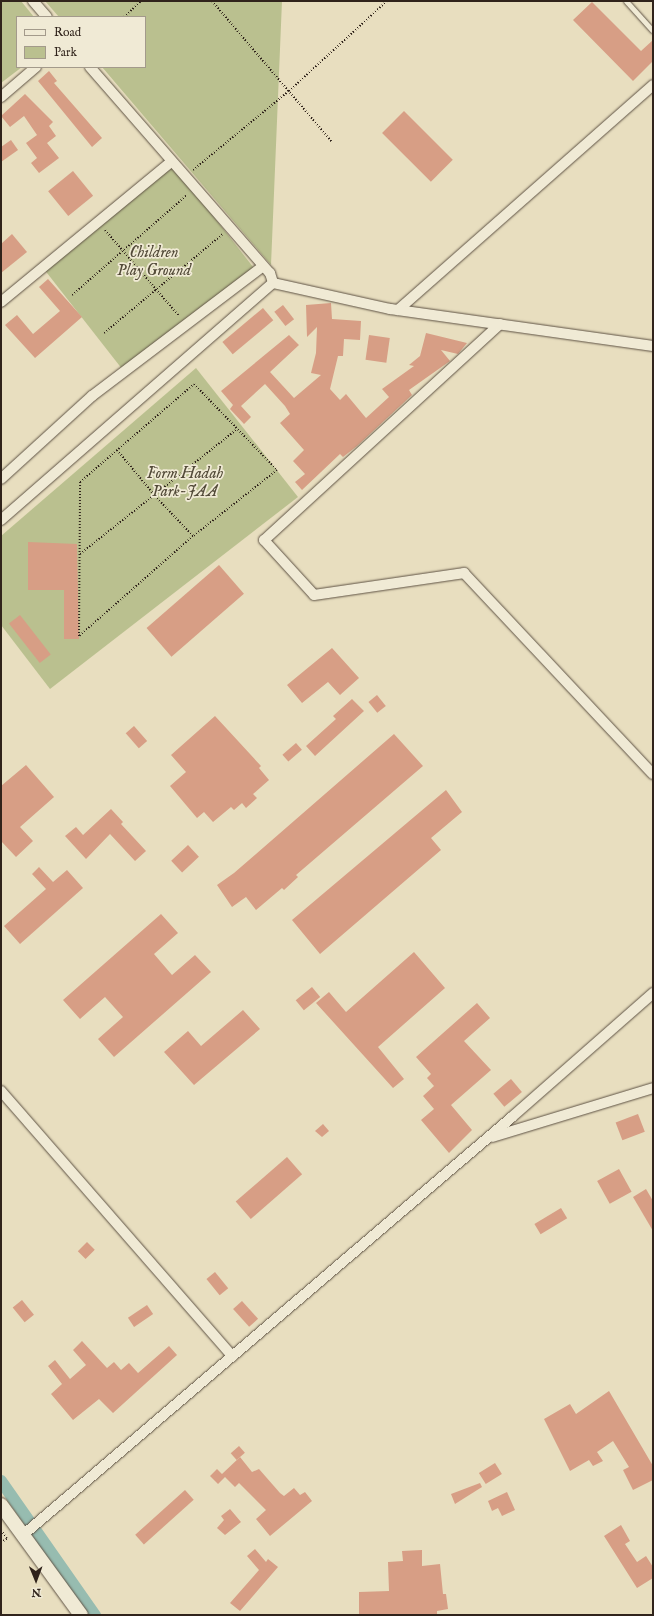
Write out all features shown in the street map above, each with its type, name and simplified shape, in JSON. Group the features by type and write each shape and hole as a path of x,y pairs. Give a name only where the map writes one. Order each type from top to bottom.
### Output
{"main road":[{"path":"1,1505 81,1615"}],"street":[{"path":"33,1 46,16"},
{"path":"1,97 35,68"},
{"path":"91,68 262,268 270,274 273,284"},
{"path":"398,310 653,85"},
{"path":"1,302 171,162"},
{"path":"1,479 92,396 262,268"},
{"path":"273,284 398,310 653,346"},
{"path":"1,520 273,284"},
{"path":"500,324 264,540 314,595 464,573 653,774"},
{"path":"23,1535 487,1138 653,993"},
{"path":"487,1138 653,1088"},
{"path":"1,1091 232,1356"}],"lane":[{"path":"626,1 652,30"}],"path":[{"path":"125,16 141,1"},
{"path":"212,1 332,142"},
{"path":"185,177 289,91 387,1"},
{"path":"72,295 195,189"},
{"path":"98,222 186,325"},
{"path":"104,333 229,228"},
{"path":"194,384 276,470 193,536 79,636 80,482 117,450 194,384"},
{"path":"80,554 155,496 237,429"},
{"path":"117,450 155,496 193,536"},
{"path":"1,1530 7,1539 1,1542"}],"green space":[{"path":"1,1 21,1 33,16 16,16 16,68 21,68 1,83"},
{"path":"45,1 282,1 271,265 103,68 146,68 146,16 58,16"},
{"name":"Children Play Ground","path":"171,162 253,268 123,370 40,264"},
{"name":"Form Hadah Park-JAA","path":"196,368 298,497 50,689 1,625 1,536"}],"building":[{"path":"592,2 641,51 653,40 653,61 633,81 573,20"},
{"path":"49,71 57,81 54,83 102,138 92,147 38,81"},
{"path":"25,94 53,122 49,126 56,136 47,143 59,158 39,173 31,163 37,158 26,143 37,135 24,116 10,127 1,116"},
{"path":"404,111 453,160 431,182 382,133"},
{"path":"11,140 18,150 1,162 1,147"},
{"path":"73,171 93,196 68,216 48,191"},
{"path":"12,234 27,252 1,273 1,244"},
{"path":"48,279 82,317 35,358 5,325 17,315 33,334 60,311 39,287"},
{"path":"331,303 332,319 361,321 360,340 344,339 343,356 338,356 330,389 340,400 346,394 366,418 389,397 382,389 414,366 409,365 420,356 426,333 467,343 458,354 441,350 450,361 409,390 412,395 357,446 343,457 340,454 302,490 295,482 305,474 293,461 304,450 280,423 290,414 285,406 265,384 241,406 251,417 244,424 230,409 233,405 221,391 289,335 299,345 270,372 294,398 321,375 311,373 316,353 317,327 307,337 306,305"},
{"path":"283,305 294,319 285,326 274,312"},
{"path":"263,308 273,320 233,354 222,342"},
{"path":"369,335 390,338 386,363 366,360"},
{"path":"28,542 77,544 79,639 64,639 64,590 28,590"},
{"path":"219,565 244,594 171,657 147,628"},
{"path":"20,615 51,654 40,663 9,624"},
{"path":"332,648 359,678 340,695 328,682 302,703 287,685"},
{"path":"377,695 386,706 377,713 368,702"},
{"path":"352,699 364,711 315,756 306,746 336,719 333,716"},
{"path":"215,716 261,766 259,768 269,780 253,794 257,798 246,808 242,803 234,810 231,807 213,822 204,812 197,818 170,786 186,772 171,755"},
{"path":"134,726 147,741 139,748 126,733"},
{"path":"394,734 423,766 296,875 298,877 284,890 282,888 256,910 246,897 232,907 217,885 234,873"},
{"path":"296,743 302,750 288,762 282,755"},
{"path":"26,765 54,797 20,827 33,841 16,857 1,841 1,786"},
{"path":"446,790 462,812 431,838 441,850 320,954 292,920"},
{"path":"111,809 123,822 121,824 146,851 135,861 110,834 86,859 65,836 76,827 83,835"},
{"path":"188,845 199,857 182,872 171,861"},
{"path":"39,867 53,882 67,870 83,888 20,944 4,926 46,889 32,874"},
{"path":"161,914 178,933 154,954 172,975 195,955 211,972 114,1057 98,1039 123,1017 105,997 80,1019 63,1000"},
{"path":"414,952 445,988 378,1047 404,1079 393,1088 316,1003 329,992 346,1012"},
{"path":"312,987 320,997 304,1010 296,1000"},
{"path":"477,1003 490,1018 464,1041 491,1070 451,1105 472,1130 449,1153 421,1120 434,1109 423,1096 434,1086 427,1078 431,1074 416,1057"},
{"path":"243,1010 260,1029 194,1085 164,1052 188,1031 201,1046"},
{"path":"511,1079 522,1092 504,1107 493,1094"},
{"path":"638,1114 645,1132 622,1140 616,1123"},
{"path":"323,1124 329,1131 322,1137 315,1131"},
{"path":"287,1157 302,1174 251,1219 236,1202"},
{"path":"619,1169 632,1192 610,1204 597,1181"},
{"path":"646,1189 653,1201 653,1231 633,1197"},
{"path":"561,1208 567,1218 541,1234 534,1224"},
{"path":"87,1242 95,1250 86,1259 78,1251"},
{"path":"215,1272 228,1288 220,1295 206,1279"},
{"path":"22,1300 34,1315 25,1322 13,1308"},
{"path":"242,1301 258,1319 249,1327 233,1309"},
{"path":"147,1305 153,1314 134,1327 128,1318"},
{"path":"82,1341 107,1368 114,1362 121,1370 129,1363 138,1373 169,1346 177,1355 113,1413 99,1399 73,1420 51,1394 62,1384 48,1366 55,1360 70,1379 86,1365 73,1350"},
{"path":"609,1391 653,1466 653,1480 633,1490 623,1470 629,1467 613,1441 597,1452 603,1461 593,1466 589,1460 570,1471 544,1419 570,1404 576,1414"},
{"path":"239,1446 245,1453 237,1460 231,1453"},
{"path":"240,1457 252,1472 259,1469 284,1496 294,1488 300,1495 305,1492 312,1501 270,1536 256,1519 266,1510 239,1483 235,1487 225,1477 218,1484 210,1476 217,1469 222,1474"},
{"path":"495,1463 502,1474 486,1484 479,1473"},
{"path":"480,1483 482,1487 455,1504 451,1494"},
{"path":"185,1490 194,1500 144,1544 135,1535"},
{"path":"507,1492 515,1510 502,1516 498,1508 492,1511 488,1501"},
{"path":"230,1509 241,1522 225,1535 217,1528 224,1520 221,1516"},
{"path":"621,1525 630,1541 625,1544 637,1562 646,1556 653,1567 653,1578 637,1588 604,1536"},
{"path":"255,1549 266,1562 268,1559 278,1567 240,1611 230,1603 259,1570 247,1556"},
{"path":"422,1550 422,1566 440,1564 443,1594 446,1594 448,1609 437,1611 437,1615 359,1615 359,1592 389,1591 388,1562 403,1561 402,1551"}],"waterway":[{"path":"1,1481 95,1615"}]}
